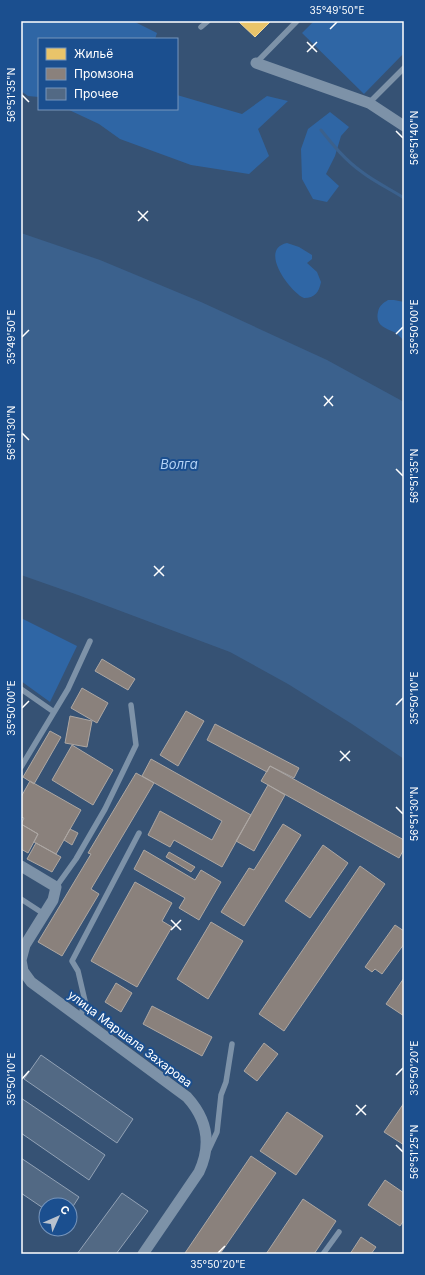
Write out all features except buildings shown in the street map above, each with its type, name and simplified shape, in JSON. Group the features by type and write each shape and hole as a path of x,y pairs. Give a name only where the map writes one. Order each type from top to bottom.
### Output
{"street":[{"path":"256,63 368,103 404,126"},
{"path":"21,866 56,887"},
{"name":"улица Маршала Захарова","path":"56,887 53,900 25,945 21,960 23,971 31,982 179,1091 198,1111 205,1129 205,1156 199,1172 143,1254"}],"lane":[{"path":"201,28 208,21"},
{"path":"256,63 298,21"},
{"path":"368,103 404,68"},
{"path":"21,767 68,689 90,641"},
{"path":"21,689 54,712"},
{"path":"56,887 76,859 105,809 136,745 131,705"},
{"path":"80,1018 85,1001 78,971 72,961 139,834"},
{"path":"21,900 44,914"},
{"path":"205,1156 217,1132 221,1095 226,1082 232,1044"},
{"path":"323,1254 339,1232"}],"shaded area":[{"path":"21,21 133,21 157,33 155,38 38,38 38,97 28,96 21,91"},
{"path":"314,21 400,21 404,25 404,53 364,94 302,33"},
{"path":"178,95 242,114 267,96 288,101 258,129 269,156 249,174 191,165 120,139 99,124 69,110 178,110"},
{"path":"330,112 349,127 341,136 335,156 326,174 339,186 327,202 313,199 302,179 301,149 308,129"},
{"path":"287,243 299,247 312,255 312,259 307,263 317,272 321,282 318,291 314,296 304,298 298,294 291,288 279,270 275,253 279,247"},
{"path":"388,300 404,302 404,341 398,335 379,323 377,316 379,308"},
{"path":"21,618 77,646 50,702 21,681"}],"water":[{"name":"Волга","path":"21,233 100,260 201,302 327,360 404,402 404,759 288,684 230,652 21,575"}],"waterway":[{"path":"321,130 340,152 356,167 372,179 404,198"}]}
